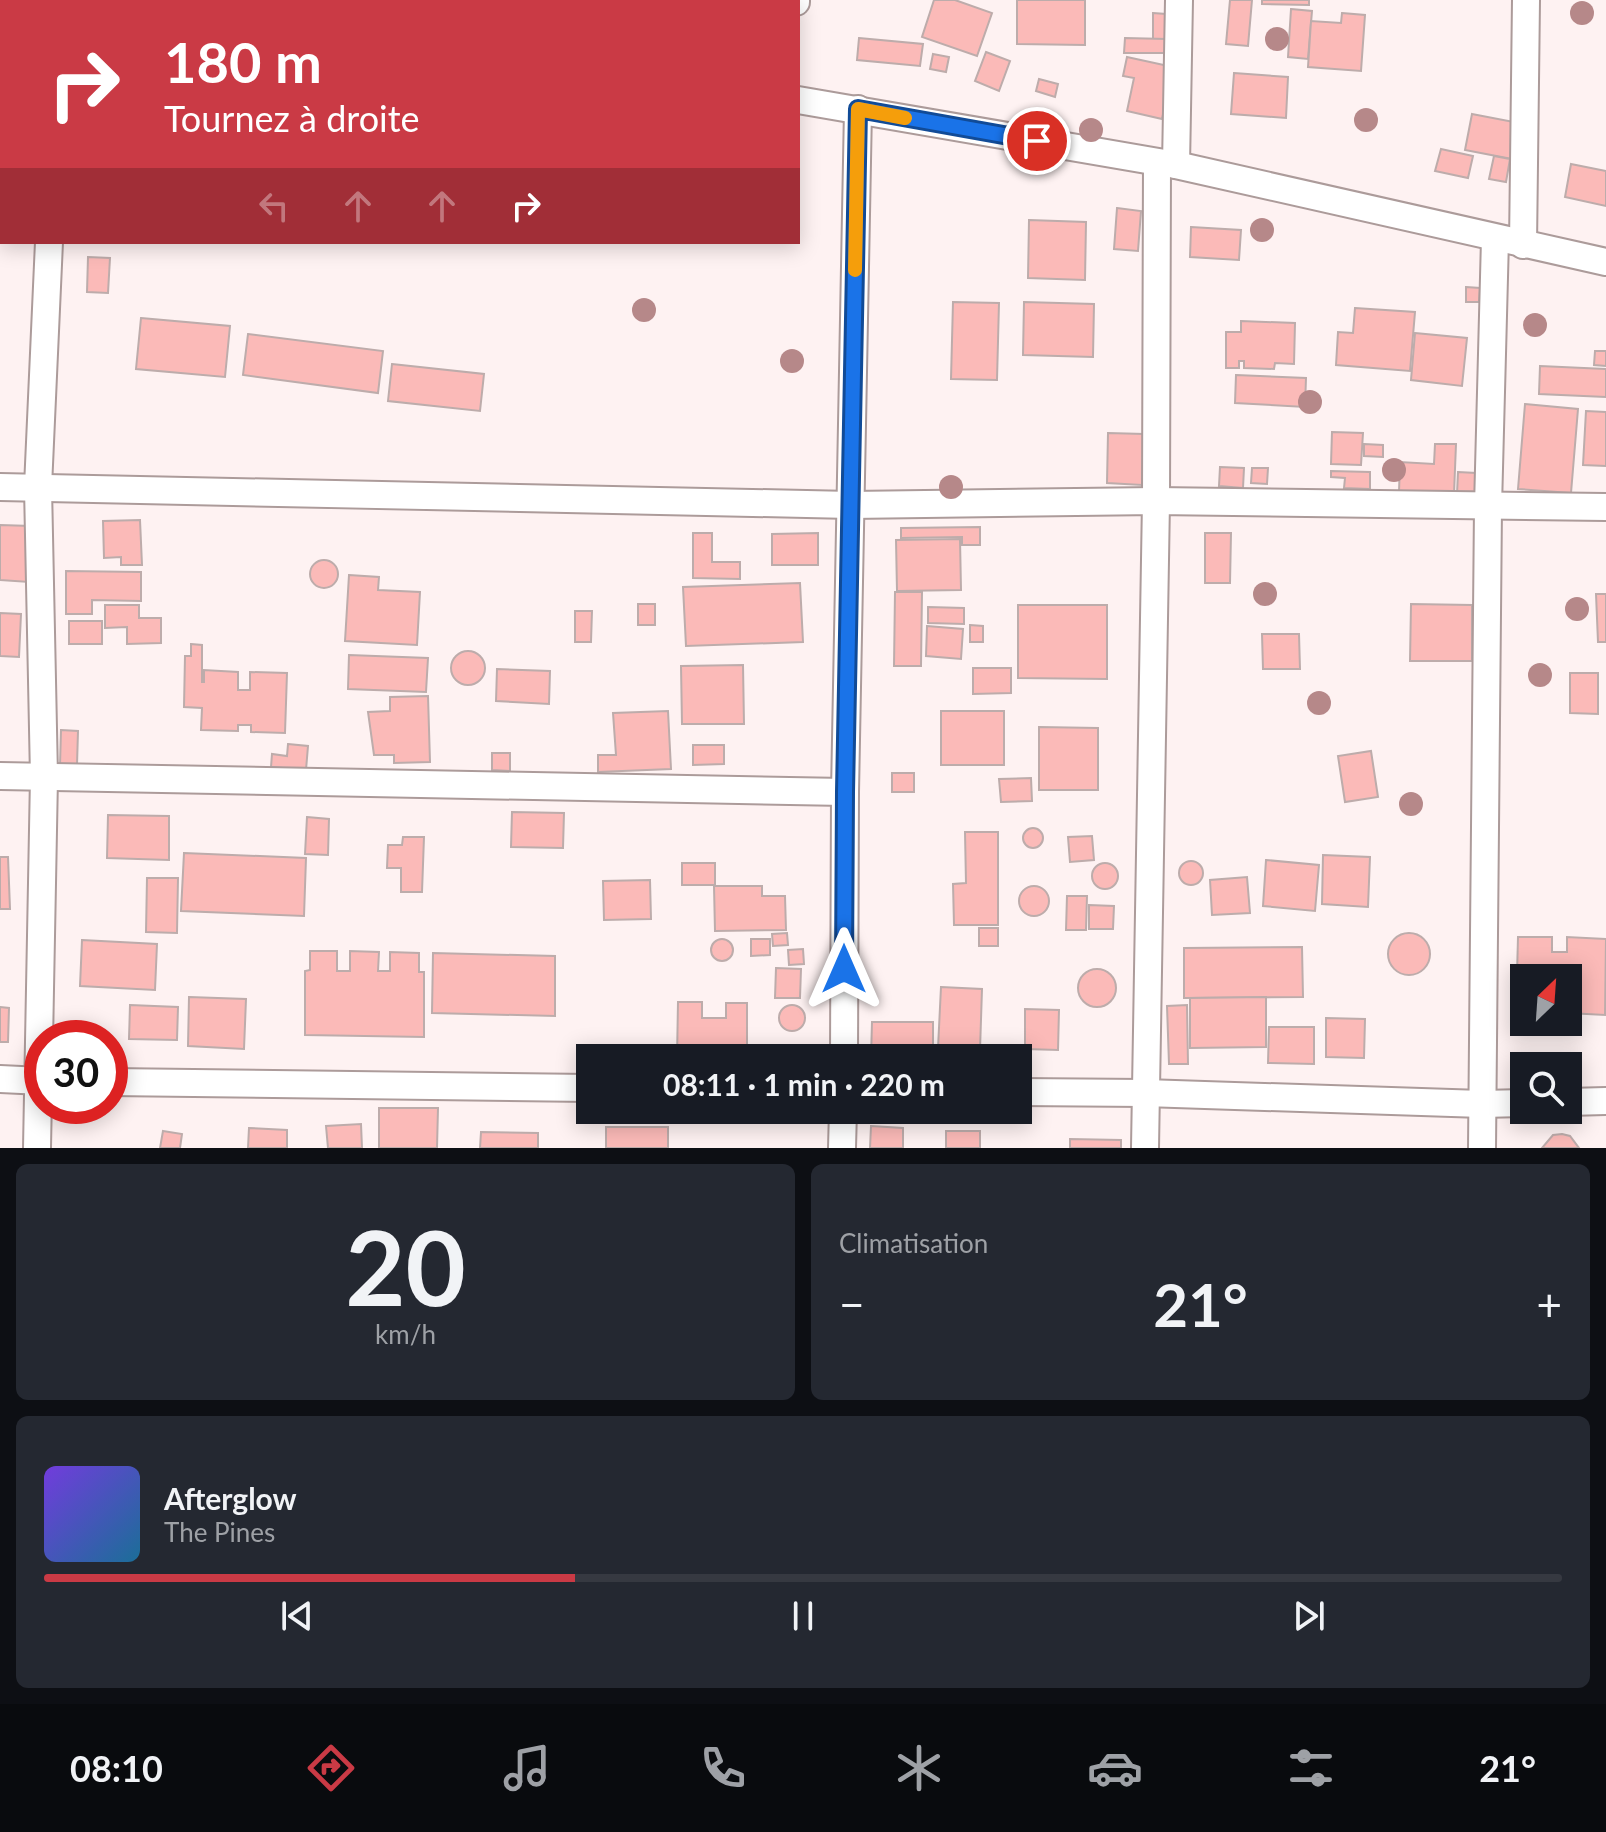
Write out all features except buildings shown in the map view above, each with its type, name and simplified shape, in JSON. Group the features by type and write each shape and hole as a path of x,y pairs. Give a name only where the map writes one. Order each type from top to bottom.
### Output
{"street":[{"path":"1145,1148 1156,501 1166,164 1179,0"},
{"path":"1523,245 1526,0"},
{"path":"800,100 1166,164 1606,262"},
{"path":"844,1044 845,792 858,109"},
{"path":"1482,1148 1488,507 1495,239"},
{"path":"41,1020 44,777 38,487 49,244"},
{"path":"0,487 851,505 1156,501 1606,507"},
{"path":"0,776 845,792"},
{"path":"0,1079 24,1080"},
{"path":"128,1082 576,1088"},
{"path":"1032,1092 1510,1103"},
{"path":"1582,1102 1606,1101"},
{"path":"37,1148 38,1124"},
{"path":"842,1148 843,1124"}],"slow traffic":[{"path":"855,270 858,109 905,118"}],"route":[{"path":"844,969 858,109 1037,141"}]}
